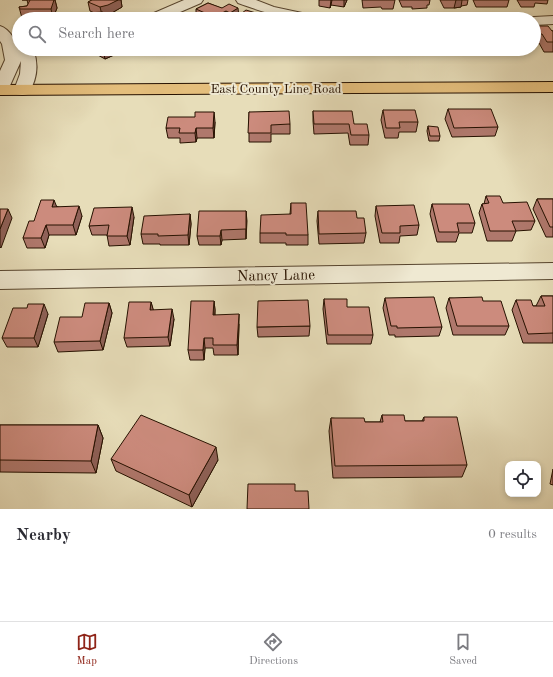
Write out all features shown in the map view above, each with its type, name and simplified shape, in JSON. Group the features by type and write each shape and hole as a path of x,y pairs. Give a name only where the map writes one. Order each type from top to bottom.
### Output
{"main road":[{"name":"East County Line Road","path":"0,90 553,88"}],"street":[{"path":"168,12 196,0"},
{"path":"243,0 277,12"},
{"path":"541,21 553,20"},
{"path":"0,25 12,36"},
{"path":"0,31 10,44 12,55"},
{"path":"0,90 13,60 12,56"},
{"path":"22,90 30,72 30,63 28,56"},
{"name":"Nancy Lane","path":"0,280 553,271"}],"building":[{"path":"30,0 54,0 51,9 20,9 19,7 27,6"},
{"path":"92,0 118,0 100,7 88,2"},
{"path":"208,3 222,8 229,4 238,8 232,12 203,12 196,9"},
{"path":"541,26 548,26 553,31 553,42 547,42 542,34"},
{"path":"448,109 491,109 498,127 454,128"},
{"path":"383,110 415,110 418,122 399,122 400,128 386,128"},
{"path":"289,111 290,124 271,125 271,133 248,133 249,112"},
{"path":"313,111 352,111 354,124 367,124 369,135 351,135 349,124 314,124"},
{"path":"195,112 214,112 213,128 196,128 195,133 179,133 180,128 166,128 168,117 195,117"},
{"path":"428,126 438,127 440,136 430,136"},
{"path":"486,196 500,196 503,203 527,202 535,221 512,221 516,231 490,231 482,204 489,203"},
{"path":"537,199 553,199 553,227 550,227"},
{"path":"41,200 54,200 52,207 79,206 73,225 46,225 41,238 23,238 29,221 34,221"},
{"path":"291,203 306,203 308,235 260,233 261,215 291,214"},
{"path":"432,204 469,204 475,223 457,223 459,232 439,232"},
{"path":"414,205 419,225 400,226 400,233 382,233 376,206"},
{"path":"132,207 127,236 107,236 109,225 89,226 94,208"},
{"path":"0,209 8,209 0,229"},
{"path":"199,211 246,211 246,229 221,230 220,236 197,236"},
{"path":"318,211 356,211 357,218 364,218 366,233 319,234"},
{"path":"190,214 188,235 158,236 158,234 141,234 144,216"},
{"path":"541,296 553,296 553,333 528,334 516,300 531,300 533,306 545,306"},
{"path":"434,297 442,327 397,328 397,326 391,326 385,298"},
{"path":"482,297 483,301 501,301 509,326 457,326 449,298"},
{"path":"324,299 347,299 347,307 369,307 373,335 328,335"},
{"path":"308,300 310,326 257,327 258,301"},
{"path":"191,301 214,301 213,315 239,314 237,345 213,345 213,338 204,338 203,350 188,350"},
{"path":"129,302 151,302 150,310 172,309 168,337 124,338"},
{"path":"85,303 109,303 100,341 54,342 60,317 82,317"},
{"path":"28,304 44,304 34,338 2,338 13,308 27,308"},
{"path":"141,415 216,447 189,495 111,459"},
{"path":"382,415 404,415 405,421 424,421 424,417 457,417 467,465 335,466 331,418 364,418 365,422 383,422"},
{"path":"0,425 98,425 91,461 0,460"},
{"path":"248,484 295,484 295,491 308,491 309,509 247,509"}]}
